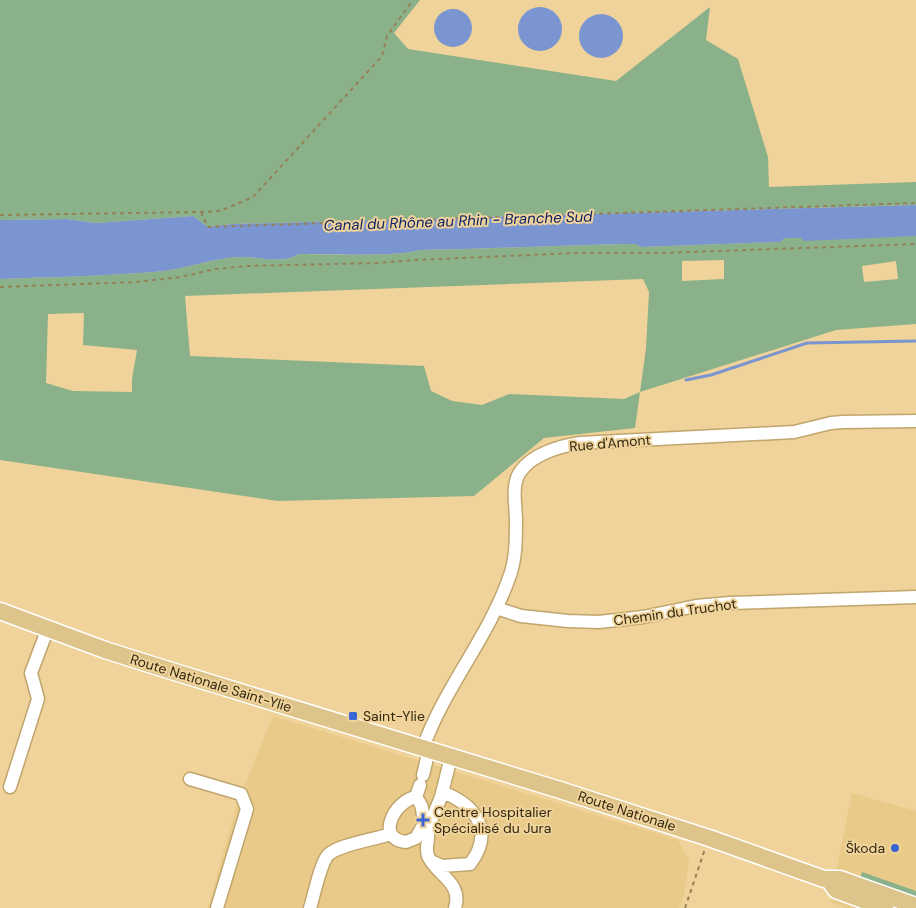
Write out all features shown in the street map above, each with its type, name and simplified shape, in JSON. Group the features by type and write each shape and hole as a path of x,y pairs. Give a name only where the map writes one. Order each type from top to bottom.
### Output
{"main road":[{"name":"Route Nationale Saint-Ylie","path":"0,610 164,669 426,749"},
{"name":"Route Nationale","path":"426,749 709,838 829,880 840,879 916,906"},
{"name":"Route Nationale","path":"829,880 836,890 885,908"}],"street":[{"name":"Rue d'Amont","path":"420,786 426,749 451,689 496,608 509,578 516,545 515,488 517,478 525,466 553,450 580,443 794,432 831,423 916,421"},
{"name":"Chemin du Truchot","path":"496,608 521,616 599,622 643,617 696,606 730,603 916,597"},
{"path":"10,787 38,699 31,673 48,628"},
{"path":"420,786 394,814 391,821 391,834 396,839 406,842 416,838 421,830 431,821 441,797 451,757"},
{"path":"190,779 241,794 247,809 217,908"},
{"path":"420,786 423,820 428,834 426,847 428,854 457,894 455,908"},
{"path":"441,797 447,794 470,809 479,824 482,835 482,845 477,855 461,875 454,889"},
{"path":"310,908 324,862 330,854 340,848 391,834"},
{"path":"433,862 442,866 470,864"}],"path":[{"path":"0,215 220,211 253,198 382,56 387,36 413,0"},
{"path":"201,212 208,226 916,203"},
{"path":"0,287 136,282 181,277 215,268 246,266 376,263 575,253 661,253 916,244"},
{"path":"686,908 709,838"}],"shaded area":[{"name":"Centre Hospitalier Spécialisé du Jura","path":"273,716 678,840 689,860 684,895 679,908 208,908 238,801"},
{"path":"852,793 916,811 916,908 846,908 830,902"}],"green space":[{"path":"0,0 420,0 394,33 408,49 616,81 710,7 706,40 738,59 768,157 769,187 916,182 916,205 232,224 208,227 193,216 96,223 66,219 0,220"},
{"path":"916,236 916,324 836,330 640,392 635,428 544,438 474,496 278,501 0,460 0,279 164,271 220,259 239,257 278,260 298,254 398,254 418,250 635,244 641,247 780,242 785,238","holes":["724,260 724,279 682,281 682,261","896,261 898,279 864,282 862,266","643,279 649,292 646,348 640,392 624,399 509,394 482,405 452,401 431,391 424,366 190,356 185,296","84,313 83,345 137,350 132,379 132,392 73,391 46,383 48,314"]},
{"path":"862,872 916,891 916,899 860,879"}],"water":[{"path":"544,7 556,13 561,20 561,38 556,45 549,50 536,51 528,48 521,41 518,25 521,17 528,10"},
{"path":"453,9 467,14 472,28 467,42 453,47 439,42 434,28 439,14"},
{"path":"605,14 617,20 622,27 622,45 617,52 610,57 597,58 589,55 582,48 579,32 582,24 589,17"},
{"name":"Canal du Rhône au Rhin - Branche Sud","path":"916,205 916,236 804,241 801,238 785,238 780,242 641,247 635,244 418,250 397,254 298,254 278,260 246,257 229,258 164,271 0,279 0,220 66,219 96,223 193,216 208,227 232,224"}],"waterway":[{"path":"686,380 711,375 807,343 916,341"}],"place":[{"name":"Saint-Ylie","path":"353,716"},
{"name":"Centre Hospitalier Spécialisé du Jura","path":"423,820"},
{"name":"Škoda","path":"895,848"}]}
